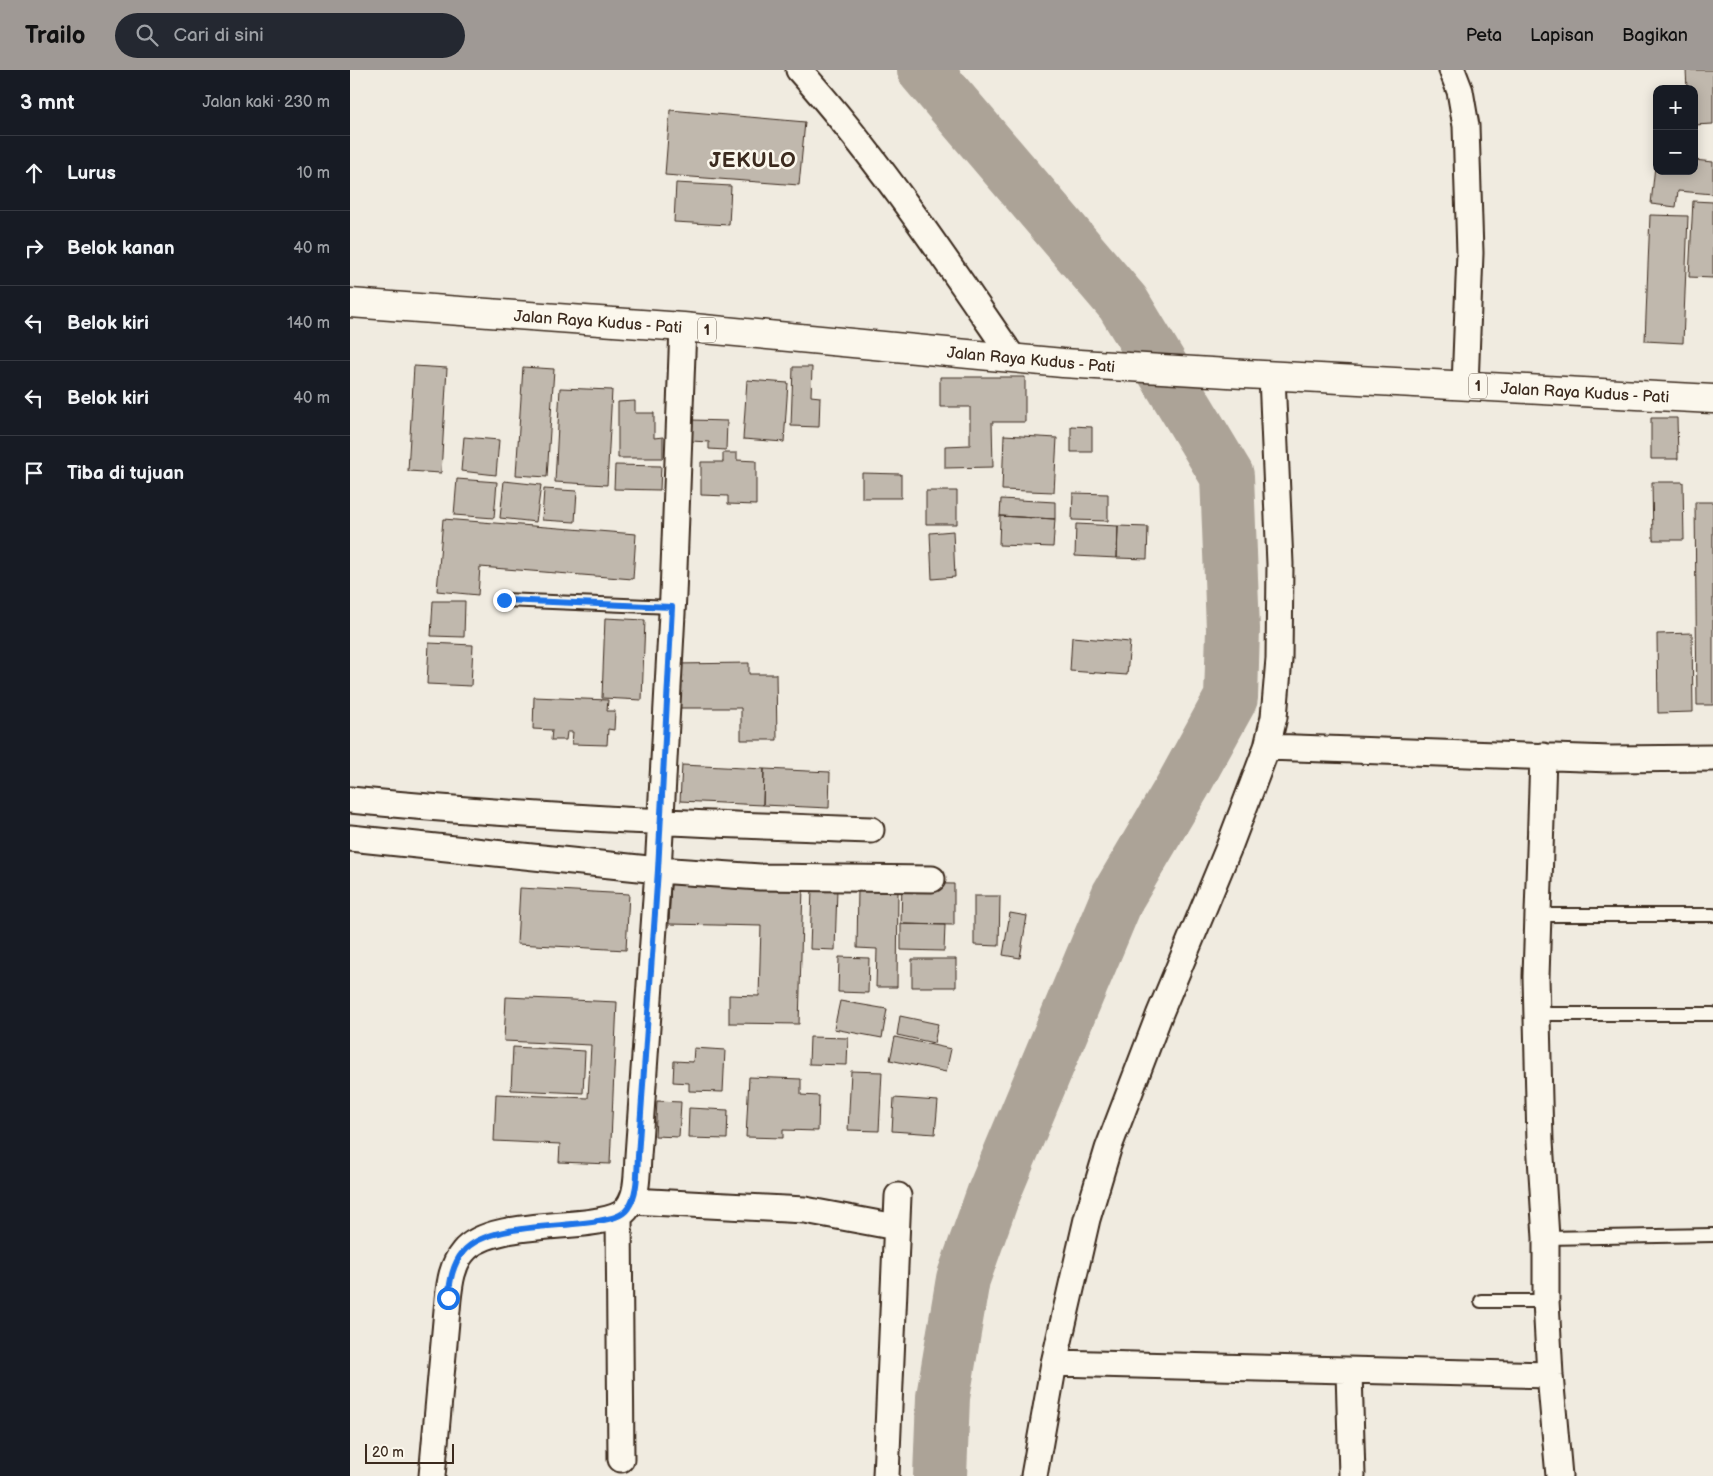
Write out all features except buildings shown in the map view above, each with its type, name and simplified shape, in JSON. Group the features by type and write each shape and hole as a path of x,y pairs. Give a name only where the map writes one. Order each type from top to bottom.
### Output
{"highway":[{"name":"Jalan Raya Kudus - Pati","path":"350,303 683,327 1063,363 1713,399"}],"street":[{"path":"799,70 868,152 922,225 1013,358"},
{"path":"1452,70 1460,91 1466,126 1470,253 1465,386"},
{"path":"621,1459 626,1209 638,1156 672,607 683,327"},
{"path":"1034,1476 1054,1363 1087,1219 1108,1149 1160,1013 1229,847 1267,747 1274,717 1279,659 1280,564 1272,376"},
{"path":"1267,747 1611,759 1713,758"},
{"path":"1542,756 1536,977 1540,1141 1546,1238 1546,1301 1550,1376 1559,1476"},
{"path":"350,800 448,810 658,846 760,877 932,878"},
{"path":"350,838 658,846 871,830"},
{"path":"886,1476 898,1196"},
{"path":"432,1476 448,1298 453,1272 463,1252 472,1243 493,1234 584,1224 626,1209 805,1210 896,1227"},
{"path":"1054,1363 1550,1376"},
{"path":"1349,1372 1352,1476"}],"lane":[{"path":"504,600 672,607"},
{"path":"1538,915 1713,915"},
{"path":"1537,1014 1713,1014"},
{"path":"1546,1238 1713,1235"},
{"path":"1481,1301 1546,1301"}],"waterway":[{"path":"924,70 1123,303 1227,476 1233,629 1231,698 1184,784 1118,896 993,1195 963,1279 943,1397 940,1476"}],"district":[{"name":"JEKULO","path":"753,160"}],"route":[{"path":"448,1298 456,1264 463,1252 472,1243 493,1234 584,1224 619,1216 627,1210 632,1201 635,1190 638,1156 658,870 672,607 504,600"}]}
